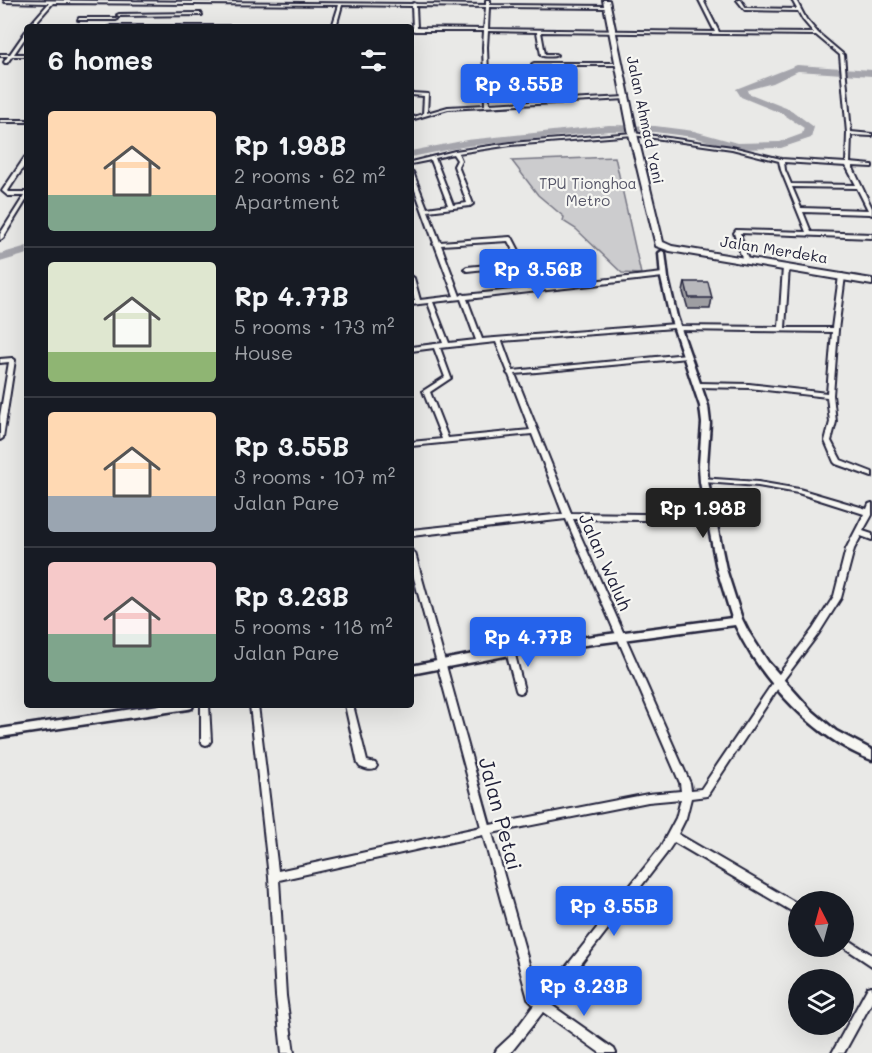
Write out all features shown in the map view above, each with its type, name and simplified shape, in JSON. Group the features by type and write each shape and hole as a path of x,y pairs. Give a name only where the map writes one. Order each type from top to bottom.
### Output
{"main road":[{"name":"Jalan Ahmad Yani","path":"607,4 633,133 664,248"},
{"name":"Jalan Merdeka","path":"664,248 872,282"}],"street":[{"path":"551,0 553,7"},
{"path":"701,0 718,33"},
{"path":"739,0 745,9 800,10"},
{"path":"794,0 804,19 817,34 838,51 844,63 849,133 848,164 869,202 872,213 800,210"},
{"path":"33,24 52,1"},
{"path":"113,24 129,1"},
{"path":"161,15 169,1"},
{"path":"4,2 207,1 341,4 386,2 488,3 553,7 607,4"},
{"path":"196,24 207,1"},
{"path":"69,11 76,2"},
{"path":"487,106 488,3"},
{"path":"335,24 341,4"},
{"path":"413,24 414,4"},
{"path":"119,15 201,14"},
{"path":"79,19 116,19"},
{"path":"414,30 817,34"},
{"path":"539,31 543,55 555,55"},
{"path":"6,62 24,36"},
{"path":"0,55 24,55"},
{"path":"534,64 619,64"},
{"path":"414,94 425,94 425,115"},
{"path":"414,118 448,108 572,99 626,98"},
{"path":"0,121 24,121"},
{"path":"414,162 455,152 511,144 633,133 722,146 781,160 872,166"},
{"path":"849,133 872,135"},
{"path":"425,210 470,204 456,166 459,160 455,152"},
{"path":"432,157 451,206"},
{"path":"781,160 809,233"},
{"path":"24,162 5,191 8,194 24,194"},
{"path":"414,180 436,244 480,341"},
{"path":"790,185 859,187"},
{"path":"0,238 24,199"},
{"path":"745,260 736,233 738,231 872,237"},
{"path":"436,244 509,238 536,289"},
{"path":"664,248 663,275 676,327 698,385 706,433 703,452 704,480 725,581 738,621 754,648 787,691 831,733 872,755"},
{"path":"467,269 560,260"},
{"path":"782,328 786,267"},
{"path":"414,302 663,275"},
{"path":"842,276 830,394 833,422 828,441 837,460 872,475"},
{"path":"430,301 446,344"},
{"path":"414,346 676,327 835,330"},
{"name":"Jalan Waluh","path":"498,340 568,516 685,783 688,795"},
{"path":"436,346 448,380 426,391 446,441"},
{"path":"510,373 687,356"},
{"path":"0,361 12,360 0,438"},
{"path":"698,385 749,386 830,394"},
{"path":"414,444 534,432"},
{"path":"274,877 485,830 648,798 704,793 838,596 850,549 871,511 799,491 758,484 704,480"},
{"path":"414,533 568,516 712,518"},
{"path":"858,532 872,537"},
{"name":"Jalan Petai","path":"414,564 532,995 541,1004"},
{"path":"414,669 510,651 738,621"},
{"path":"510,651 520,690"},
{"path":"0,733 168,708"},
{"path":"205,708 206,741"},
{"path":"254,708 274,877 281,996 288,1053"},
{"path":"350,708 363,764 372,766"},
{"path":"501,1053 515,1043 541,1004 551,995 673,836 686,807 688,795"},
{"path":"673,836 788,904"},
{"path":"854,949 872,961"},
{"path":"838,1053 872,991"},
{"path":"541,1004 610,1053"}],"green space":[{"name":"TPU Tionghoa Metro","path":"615,157 641,274 622,273 576,229 563,221 564,217 538,195 512,161"}],"building":[{"path":"685,282 708,282 712,298 689,298"}],"waterway":[{"path":"414,153 467,143 609,128 655,129 694,134 737,146 781,145 807,136 809,127 787,112 744,95 741,89 770,81 797,68 872,73"},
{"path":"0,258 24,250"}]}
